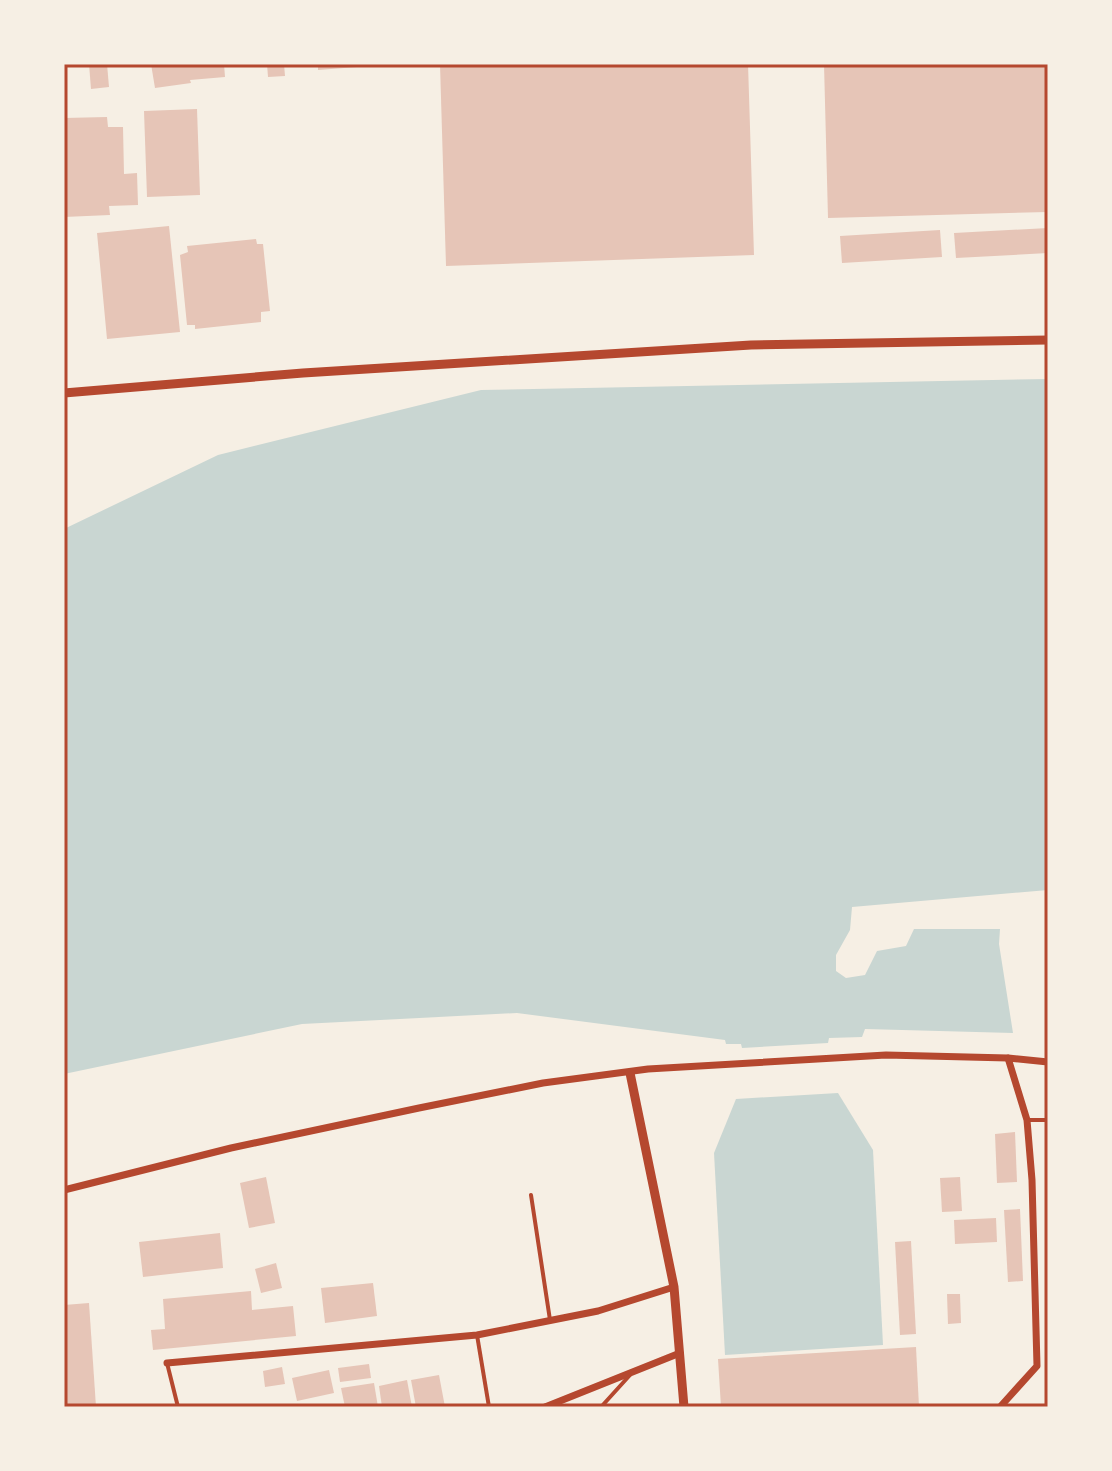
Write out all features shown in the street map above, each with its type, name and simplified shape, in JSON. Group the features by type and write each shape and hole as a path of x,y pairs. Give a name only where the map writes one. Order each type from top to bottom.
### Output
{"street":[{"path":"64,393 303,373 751,345 1048,340"},
{"path":"64,1190 231,1148 405,1111 543,1083 648,1069 886,1055 1048,1062"},
{"path":"1000,1407 1037,1366 1032,1180 1027,1120 1008,1058"},
{"path":"630,1073 674,1287 684,1407"},
{"path":"167,1363 477,1335 598,1311 674,1287"},
{"path":"545,1407 680,1353"}],"lane":[{"path":"1027,1120 1048,1120"},
{"path":"531,1195 550,1322"},
{"path":"477,1335 489,1407"},
{"path":"167,1363 178,1407"},
{"path":"601,1407 632,1374"}],"shaded area":[{"path":"1048,379 1048,890 852,907 850,930 836,955 836,971 846,978 865,975 877,951 906,946 914,929 1000,929 999,944 1013,1033 865,1029 862,1037 829,1038 828,1043 742,1048 741,1044 726,1044 725,1040 517,1013 302,1024 64,1074 64,529 218,455 481,390"},
{"path":"838,1093 873,1150 883,1345 725,1355 714,1153 736,1099"}],"building":[{"path":"89,64 107,64 109,87 91,89"},
{"path":"151,64 224,64 225,77 190,80 191,83 155,88"},
{"path":"267,64 284,64 285,76 268,77"},
{"path":"318,64 356,64 357,67 318,70"},
{"path":"440,64 748,64 754,255 446,266"},
{"path":"824,64 1048,64 1048,212 828,218"},
{"path":"197,109 200,195 147,197 144,111"},
{"path":"107,117 108,127 123,127 124,174 137,173 138,205 109,206 110,215 64,217 64,118"},
{"path":"169,226 180,332 107,339 97,233"},
{"path":"1048,228 1048,253 956,258 954,233"},
{"path":"940,230 942,257 842,263 840,236"},
{"path":"256,239 257,244 263,244 270,311 261,312 261,322 195,329 195,325 187,325 180,255 188,252 187,246"},
{"path":"1015,1132 1017,1182 997,1183 995,1134"},
{"path":"266,1177 275,1223 249,1228 240,1183"},
{"path":"960,1177 962,1211 942,1212 940,1178"},
{"path":"1020,1209 1023,1281 1008,1282 1004,1210"},
{"path":"996,1218 997,1242 955,1244 954,1220"},
{"path":"220,1233 223,1268 143,1277 139,1242"},
{"path":"911,1241 916,1334 900,1335 895,1242"},
{"path":"276,1263 282,1288 261,1293 255,1269"},
{"path":"373,1283 377,1316 325,1323 321,1288"},
{"path":"251,1291 252,1310 293,1306 296,1336 153,1350 151,1330 165,1329 163,1299"},
{"path":"947,1294 960,1294 961,1323 948,1324"},
{"path":"89,1303 96,1407 64,1407 64,1305"},
{"path":"916,1347 919,1407 721,1407 718,1359"},
{"path":"369,1364 371,1378 340,1382 338,1368"},
{"path":"282,1367 285,1384 265,1387 263,1371"},
{"path":"329,1370 334,1393 297,1401 292,1378"},
{"path":"439,1375 445,1407 416,1407 411,1380"},
{"path":"407,1380 412,1407 382,1407 379,1386"},
{"path":"374,1383 378,1407 345,1407 341,1388"}]}
